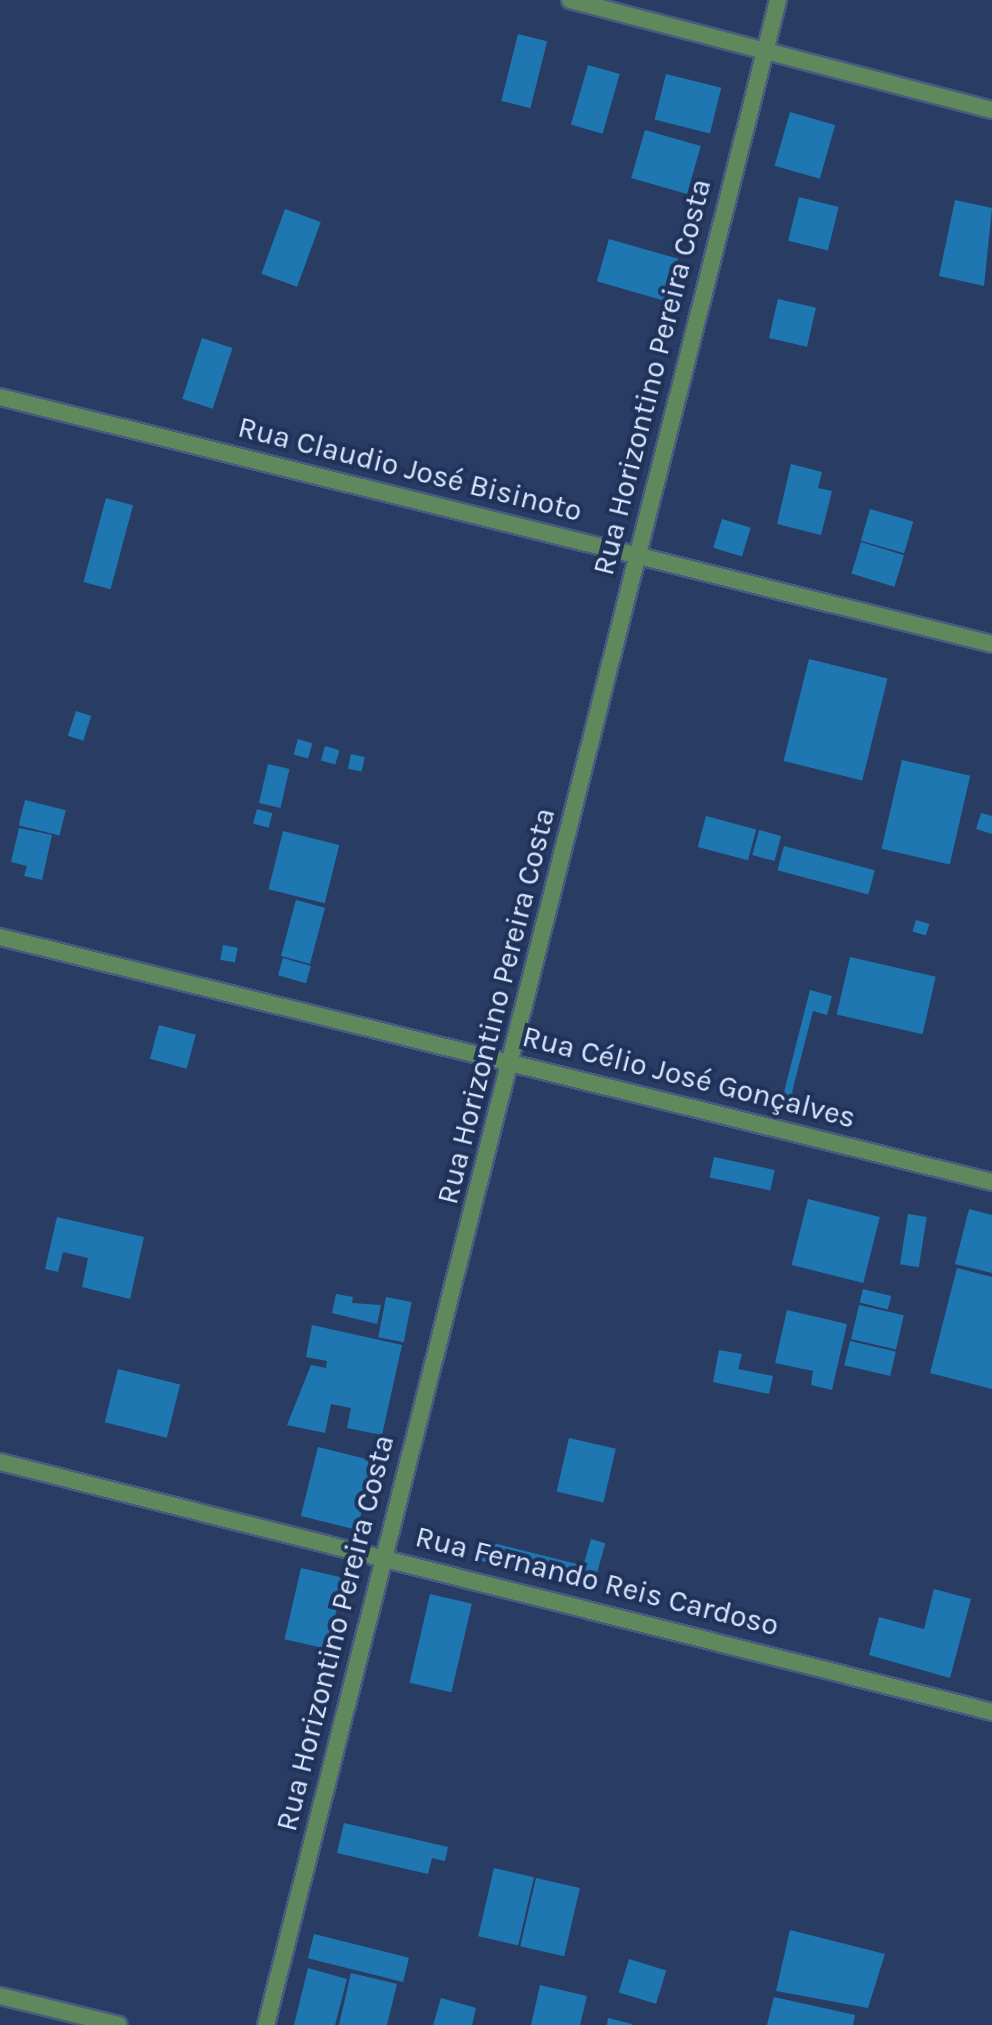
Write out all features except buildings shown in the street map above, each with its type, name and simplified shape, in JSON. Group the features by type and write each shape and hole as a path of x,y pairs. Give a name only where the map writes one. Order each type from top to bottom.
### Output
{"street":[{"path":"570,0 992,110"},
{"name":"Rua Horizontino Pereira Costa","path":"266,2025 381,1554 514,1062 635,553 778,0"},
{"name":"Rua Claudio José Bisinoto","path":"0,397 992,644"},
{"name":"Rua Célio José Gonçalves","path":"0,937 992,1182"},
{"name":"Rua Fernando Reis Cardoso","path":"0,1462 381,1554 992,1712"},
{"path":"0,1996 119,2025"}]}
